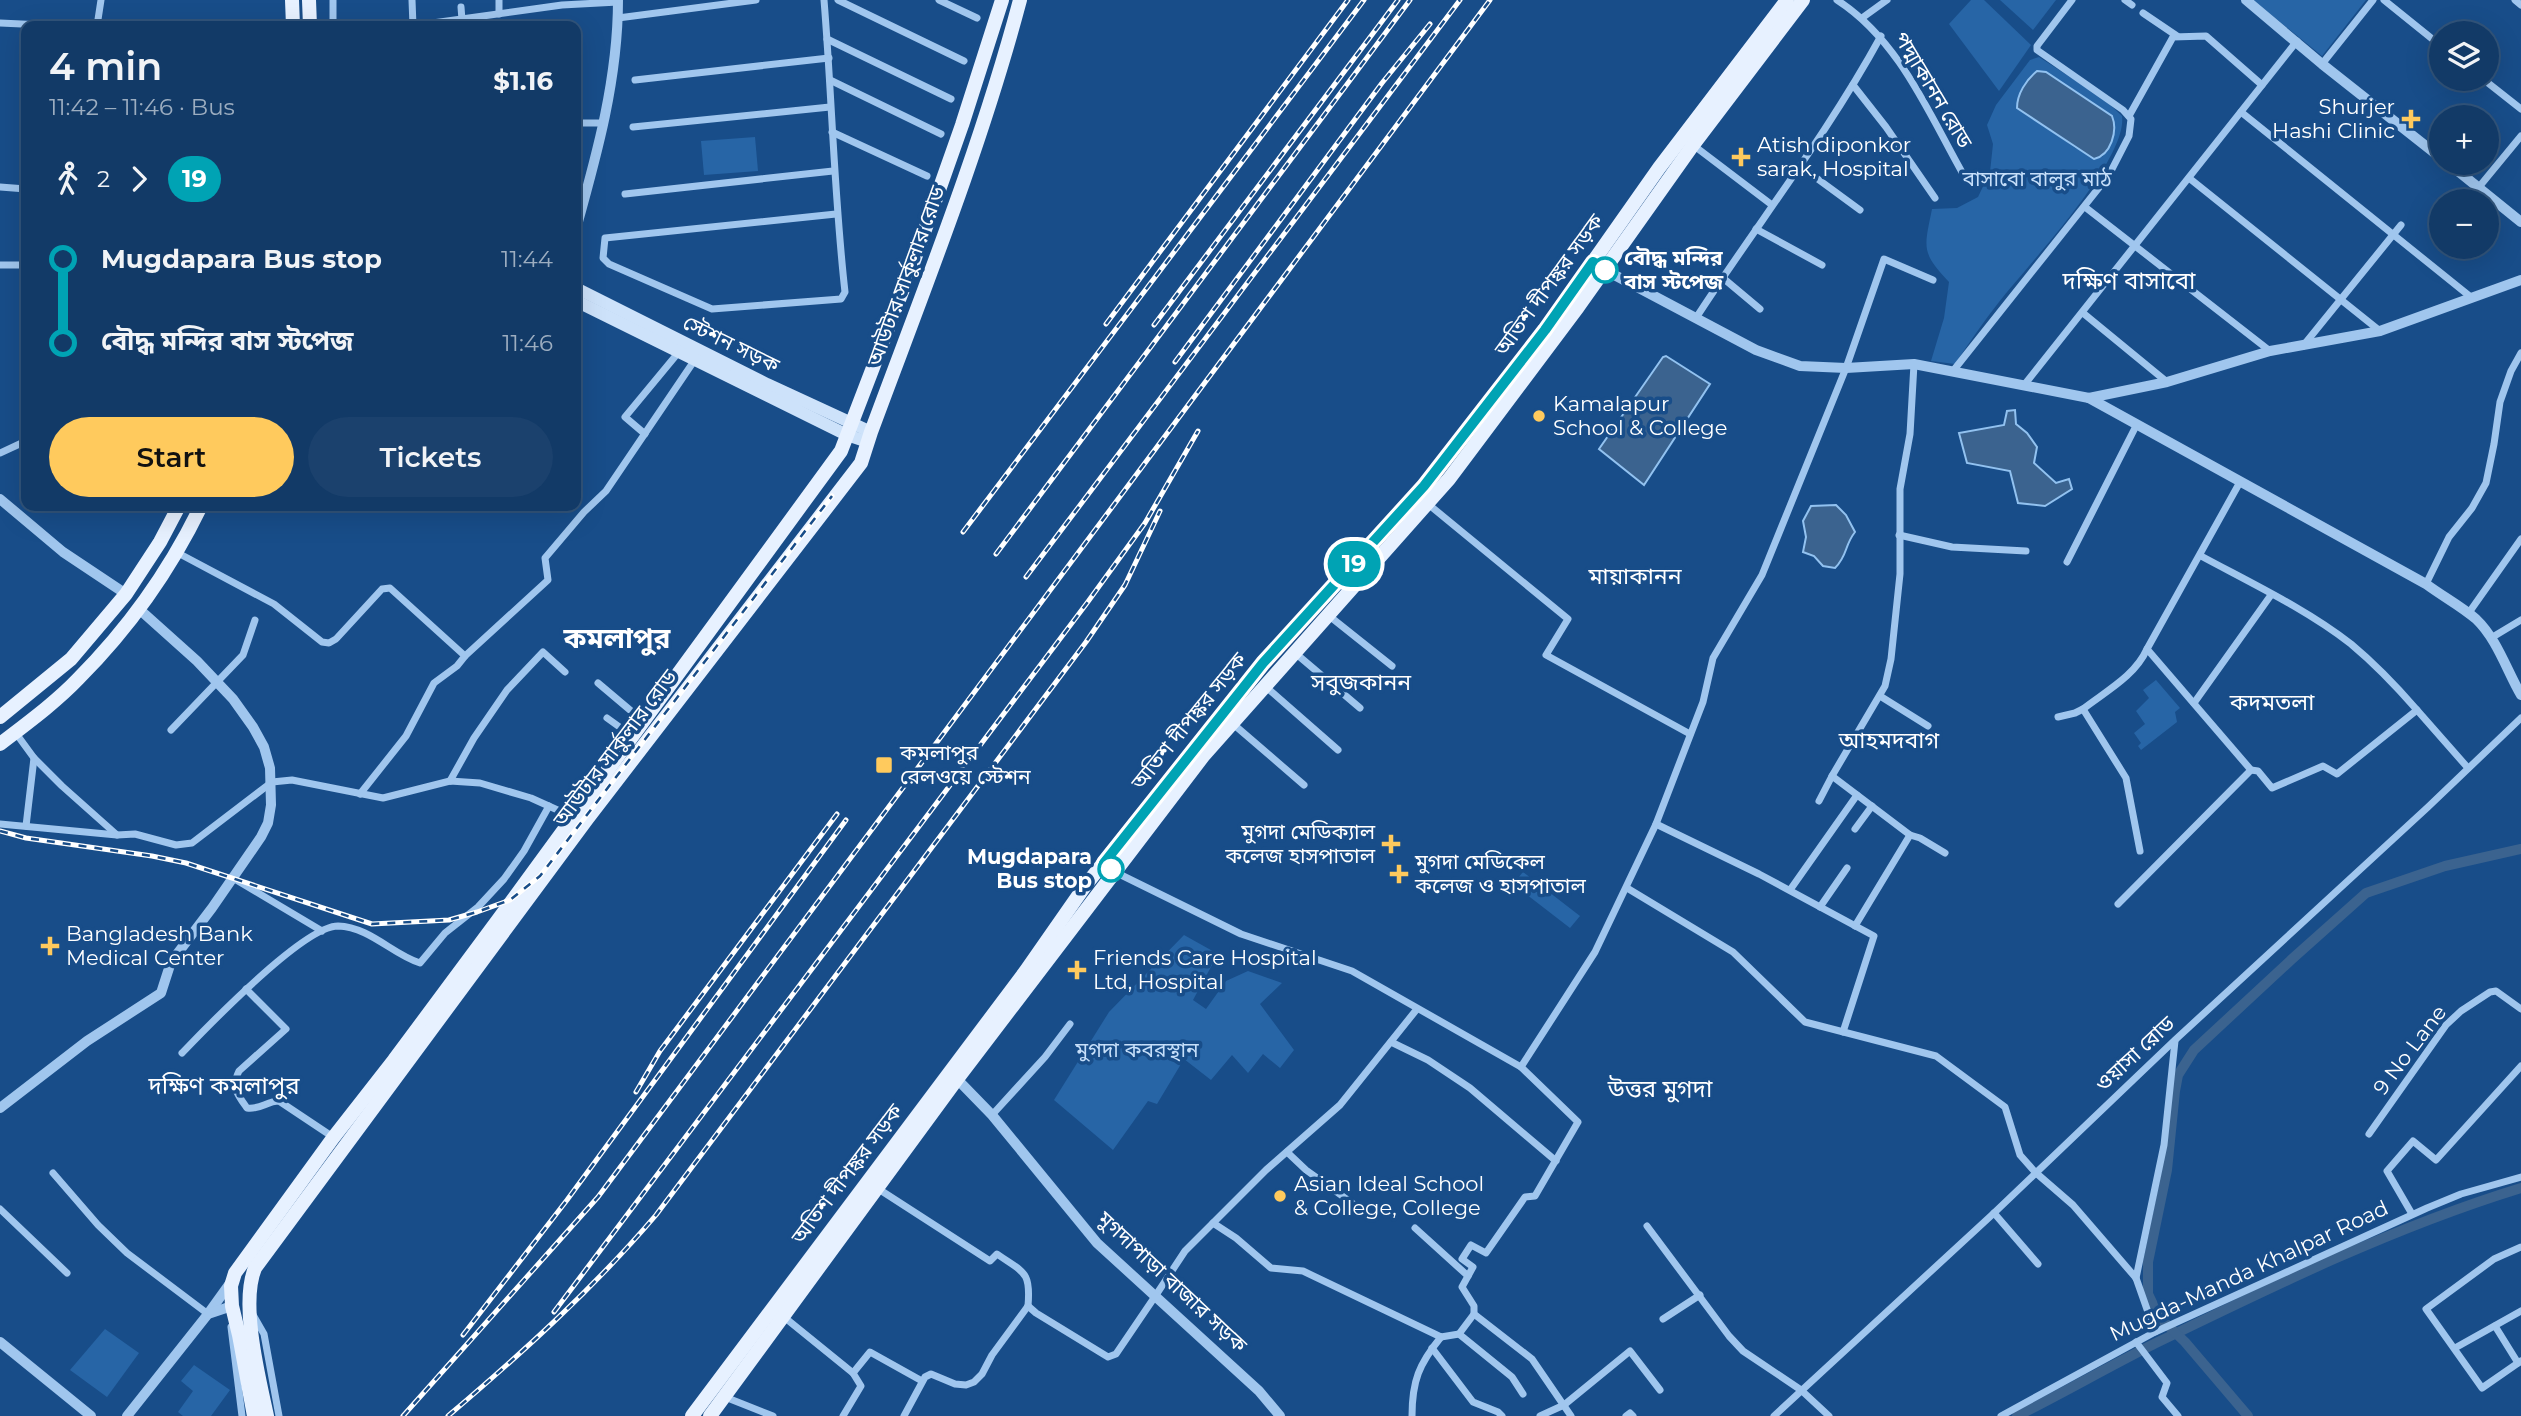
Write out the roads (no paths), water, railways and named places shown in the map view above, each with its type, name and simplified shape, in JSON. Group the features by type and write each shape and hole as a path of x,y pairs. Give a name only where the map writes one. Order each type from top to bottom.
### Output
{"main road":[{"path":"292,0 293,21"},
{"path":"309,0 310,21"},
{"name":"আউটার সার্কুলার রোড","path":"254,1416 232,1306 233,1279 247,1255 394,1060 841,451 915,258 1002,0"},
{"name":"আউটার সার্কুলার রোড","path":"267,1416 249,1310 250,1282 261,1260 587,819 783,563 852,478 861,463 966,176 1020,0"},
{"name":"অতিশ দীপঙ্কর সড়ক","path":"692,1416 766,1329 1109,867 1271,654 1424,486 1545,330 1599,266 1659,168 1787,0"},
{"name":"অতিশ দীপঙ্কর সড়ক","path":"710,1416 725,1397 766,1329 783,1317 1109,867 1264,685 1428,504 1599,266 1803,0"},
{"name":"স্টেশন সড়ক","path":"581,291 682,348 694,361 869,437"},
{"name":"স্টেশন সড়ক","path":"581,303 682,348 849,430"},
{"path":"0,717 71,659 126,594 176,511"},
{"path":"0,744 77,681 139,609 178,553 199,511"},
{"path":"232,1306 249,1310"}],"street":[{"path":"98,21 101,0"},
{"path":"333,0 333,21"},
{"path":"411,0 412,21"},
{"path":"499,0 499,15"},
{"path":"537,0 537,9"},
{"path":"618,18 721,2 756,0"},
{"path":"824,0 836,214 845,292 841,299 705,308 609,264 603,258 606,238 836,214"},
{"path":"838,0 964,61"},
{"path":"939,0 977,18"},
{"name":"পদ্মাকানন রোড","path":"1837,0 1881,36 1899,62 1963,174"},
{"path":"1862,18 1887,0"},
{"path":"1954,371 2109,175 2124,147 2132,124 2129,116 2115,103 2037,50 2037,46 2072,0"},
{"path":"2246,0 2429,149"},
{"path":"2322,64 2373,0"},
{"path":"2384,0 2429,36"},
{"path":"2515,0 2521,5"},
{"path":"470,21 514,10 537,9 557,4 618,1 600,148 581,212"},
{"path":"557,4 563,15"},
{"path":"461,7 467,21"},
{"path":"482,8 487,21"},
{"path":"514,10 520,21"},
{"path":"2143,13 2178,36"},
{"path":"0,23 21,24"},
{"path":"1696,318 1800,166 1853,85 1881,36"},
{"path":"2129,116 2169,40 2178,36 2209,38 2262,85"},
{"path":"827,39 951,99"},
{"path":"2025,384 2297,41"},
{"path":"635,80 829,58"},
{"path":"830,80 941,135"},
{"path":"1853,85 1935,198"},
{"path":"2498,91 2521,109"},
{"path":"633,127 830,107"},
{"path":"2241,112 2473,299"},
{"path":"581,123 604,123"},
{"path":"832,132 927,176"},
{"path":"2479,187 2521,136"},
{"path":"1693,145 1772,205"},
{"path":"1800,166 1860,209"},
{"path":"625,194 833,171"},
{"path":"2464,175 2521,222"},
{"path":"2189,178 2380,331"},
{"path":"0,187 21,189"},
{"path":"2085,207 2270,351"},
{"path":"2302,346 2402,225"},
{"path":"1756,229 1822,265"},
{"path":"1521,1067 1595,952 1656,824 1703,702 1713,658 1762,575 1846,368 1884,259 1933,280"},
{"path":"0,265 21,265"},
{"path":"1599,266 1756,350 1800,366 1846,368 1914,364 2089,398 2426,584 2468,614 2491,638 2521,695"},
{"path":"1723,278 1760,309"},
{"path":"2089,398 2167,382 2270,351 2380,331 2521,280"},
{"path":"2083,313 2167,382"},
{"path":"645,433 625,417 682,348"},
{"path":"2426,584 2449,537 2486,483 2500,402 2511,370 2521,353"},
{"path":"360,794 406,736 434,683 548,580 545,558 584,512 606,491 694,361"},
{"path":"1819,801 1880,696 1891,659 1900,574 1900,489 1910,434 1914,364"},
{"path":"2067,562 2137,424"},
{"path":"0,453 21,443"},
{"path":"2058,717 2083,709 2141,663 2241,482"},
{"path":"0,499 63,551 126,594"},
{"path":"1428,504 1568,619 1546,655 1690,734"},
{"path":"1899,535 1952,547 2026,551"},
{"path":"2468,614 2521,539"},
{"path":"178,553 274,604 322,642 329,643 336,639 382,589 390,588 466,656"},
{"path":"2201,556 2351,644 2390,680 2468,768"},
{"path":"2194,703 2271,595"},
{"path":"0,1108 87,1041 161,993 171,962 233,878 268,822 272,782 267,758 258,737 233,699 197,661 139,609"},
{"path":"1328,615 1392,666"},
{"path":"171,730 243,654 255,620"},
{"path":"2491,638 2521,620"},
{"path":"2147,649 2251,770 2258,771 2272,789 2323,766 2337,774 2417,710"},
{"path":"1294,651 1360,708"},
{"path":"450,781 474,738 507,690 543,652 565,672"},
{"path":"598,683 643,721"},
{"path":"1264,685 1338,750"},
{"path":"1880,696 1928,726"},
{"path":"2083,709 2126,778 2140,851"},
{"path":"607,718 632,736"},
{"name":"ওয়াসা রোড","path":"1774,1416 2521,718"},
{"path":"1232,722 1304,785"},
{"path":"15,732 34,758 117,835"},
{"path":"26,826 34,758"},
{"path":"2118,904 2251,770"},
{"path":"1832,776 1910,835 1945,853"},
{"path":"0,824 117,835 135,834 185,845 192,843 272,782 292,780 383,798 450,781 480,783 502,788 573,817"},
{"path":"1790,891 1857,794"},
{"path":"182,1053 246,989 283,958 322,931 338,926 359,931 421,963 445,933 478,907 504,879 550,806"},
{"path":"1855,829 1872,806"},
{"path":"1656,824 1874,936 1843,1031"},
{"path":"1855,926 1910,835"},
{"path":"1109,867 1241,934 1352,971 1521,1067 1578,1122 1535,1196 1525,1197 1486,1254 1471,1245 1462,1259 1473,1267 1462,1287 1474,1307 1474,1314 1459,1334 1441,1337 1303,1271 1271,1268 1236,1238 1213,1223"},
{"path":"1820,907 1847,868"},
{"path":"233,878 322,931"},
{"path":"1627,888 1732,952 1805,1023 1936,1056 1978,1085 2004,1107 2020,1155 2073,1205 2136,1278 2155,1332"},
{"path":"246,989 286,1029 239,1071 235,1080 235,1091 247,1108 256,1110 272,1101 279,1101 333,1138"},
{"name":"9 No Lane","path":"2369,1134 2451,1019 2490,992 2496,991 2521,1009"},
{"path":"1028,1306 1035,1313 1108,1357 1116,1354 1185,1251 1287,1152 1340,1105 1417,1009"},
{"path":"992,1115 1045,1057 1070,1024"},
{"path":"2136,1278 2164,1145 2175,1040"},
{"path":"1391,1042 1428,1060 1470,1088 1556,1161"},
{"path":"2412,1214 2387,1171 2413,1141 2437,1160 2521,1066"},
{"name":"মুগদাপাড়া বাজার সড়ক","path":"957,1079 992,1115 1097,1243 1259,1391 1280,1416"},
{"path":"1287,1152 1306,1170 1366,1213"},
{"path":"53,1173 98,1225 127,1253 208,1314"},
{"name":"Mugda-Manda Khalpar Road","path":"2001,1416 2136,1342 2202,1310 2412,1214 2460,1194 2521,1177"},
{"path":"877,1188 990,1261 997,1254 1025,1273 1029,1279 1028,1306 992,1355 982,1374 966,1385 955,1384 931,1374 922,1381 904,1416"},
{"path":"0,1209 66,1273"},
{"path":"1994,1213 2038,1264"},
{"path":"1647,1226 1743,1351 1801,1390 1829,1416"},
{"path":"1415,1228 1468,1276"},
{"path":"2495,1326 2520,1362 2482,1388 2426,1310 2494,1259 2521,1247"},
{"path":"127,1416 233,1279"},
{"path":"1663,1319 1700,1295"},
{"path":"208,1314 232,1306 232,1340 242,1416"},
{"path":"249,1310 264,1334 279,1416"},
{"path":"2455,1348 2521,1311"},
{"path":"1474,1314 1532,1359 1571,1416"},
{"path":"783,1317 853,1373 861,1386 843,1416"},
{"path":"1459,1334 1512,1377 1524,1394"},
{"path":"1412,1416 1412,1390 1419,1368 1441,1337"},
{"path":"0,1342 91,1416"},
{"path":"2136,1342 2167,1383 2162,1398 2178,1416"},
{"path":"1432,1348 1473,1402 1502,1416"},
{"path":"1541,1416 1564,1405 1630,1351 1660,1390"},
{"path":"853,1373 870,1352 922,1381"},
{"path":"725,1397 773,1416"},
{"path":"1626,1416 1630,1413 1633,1416"}],"waterway":[{"path":"2248,1416 2185,1342 2159,1317 2148,1294 2148,1262 2167,1170 2178,1075 2194,1050 2366,893 2445,866 2521,849"},
{"path":"2017,1416 2154,1344 2289,1279 2380,1239 2521,1188"}],"railway":[{"path":"1106,324 1348,0"},
{"path":"963,532 1364,0"},
{"path":"1154,325 1398,0"},
{"path":"996,554 1410,0"},
{"path":"1026,577 1460,0"},
{"path":"403,1416 598,1197 1490,0"},
{"path":"1175,362 1382,83 1430,24"},
{"path":"554,1312 1087,603 1145,523 1198,431"},
{"path":"0,831 26,838 186,863 372,924 449,920 510,900 540,876 832,496"},
{"path":"448,1416 556,1320 656,1215 1086,642 1125,585 1160,511"},
{"path":"636,1092 660,1051 837,814"},
{"path":"463,1335 567,1200 846,820"}],"place":[{"name":"Shurjer Hashi Clinic","path":"2411,119"},
{"name":"Atish diponkor sarak, Hospital","path":"1741,157"},
{"name":"বৌদ্ধ মন্দির বাস স্টপেজ","path":"1605,270"},
{"name":"Kamalapur School & College","path":"1539,416"},
{"name":"কমলাপুর রেলওয়ে স্টেশন","path":"884,765"},
{"name":"মুগদা মেডিক্যাল কলেজ হাসপাতাল","path":"1391,844"},
{"name":"Mugdapara Bus stop","path":"1111,869"},
{"name":"মুগদা মেডিকেল কলেজ ও হাসপাতাল","path":"1399,874"},
{"name":"Bangladesh Bank Medical Center","path":"50,946"},
{"name":"Friends Care Hospital Ltd, Hospital","path":"1077,970"},
{"name":"Asian Ideal School & College, College","path":"1280,1196"}],"district":[{"name":"দক্ষিণ বাসাবো","path":"2129,281"},
{"name":"মায়াকানন","path":"1635,576"},
{"name":"কমলাপুর","path":"617,638"},
{"name":"সবুজকানন","path":"1361,682"},
{"name":"কদমতলা","path":"2272,702"},
{"name":"আহমদবাগ","path":"1889,740"},
{"name":"দক্ষিণ কমলাপুর","path":"224,1086"},
{"name":"উত্তর মুগদা","path":"1660,1089"}],"park label":[{"name":"বাসাবো বালুর মাঠ","path":"2037,179"},
{"name":"মুগদা কবরস্থান","path":"1137,1050"}]}
